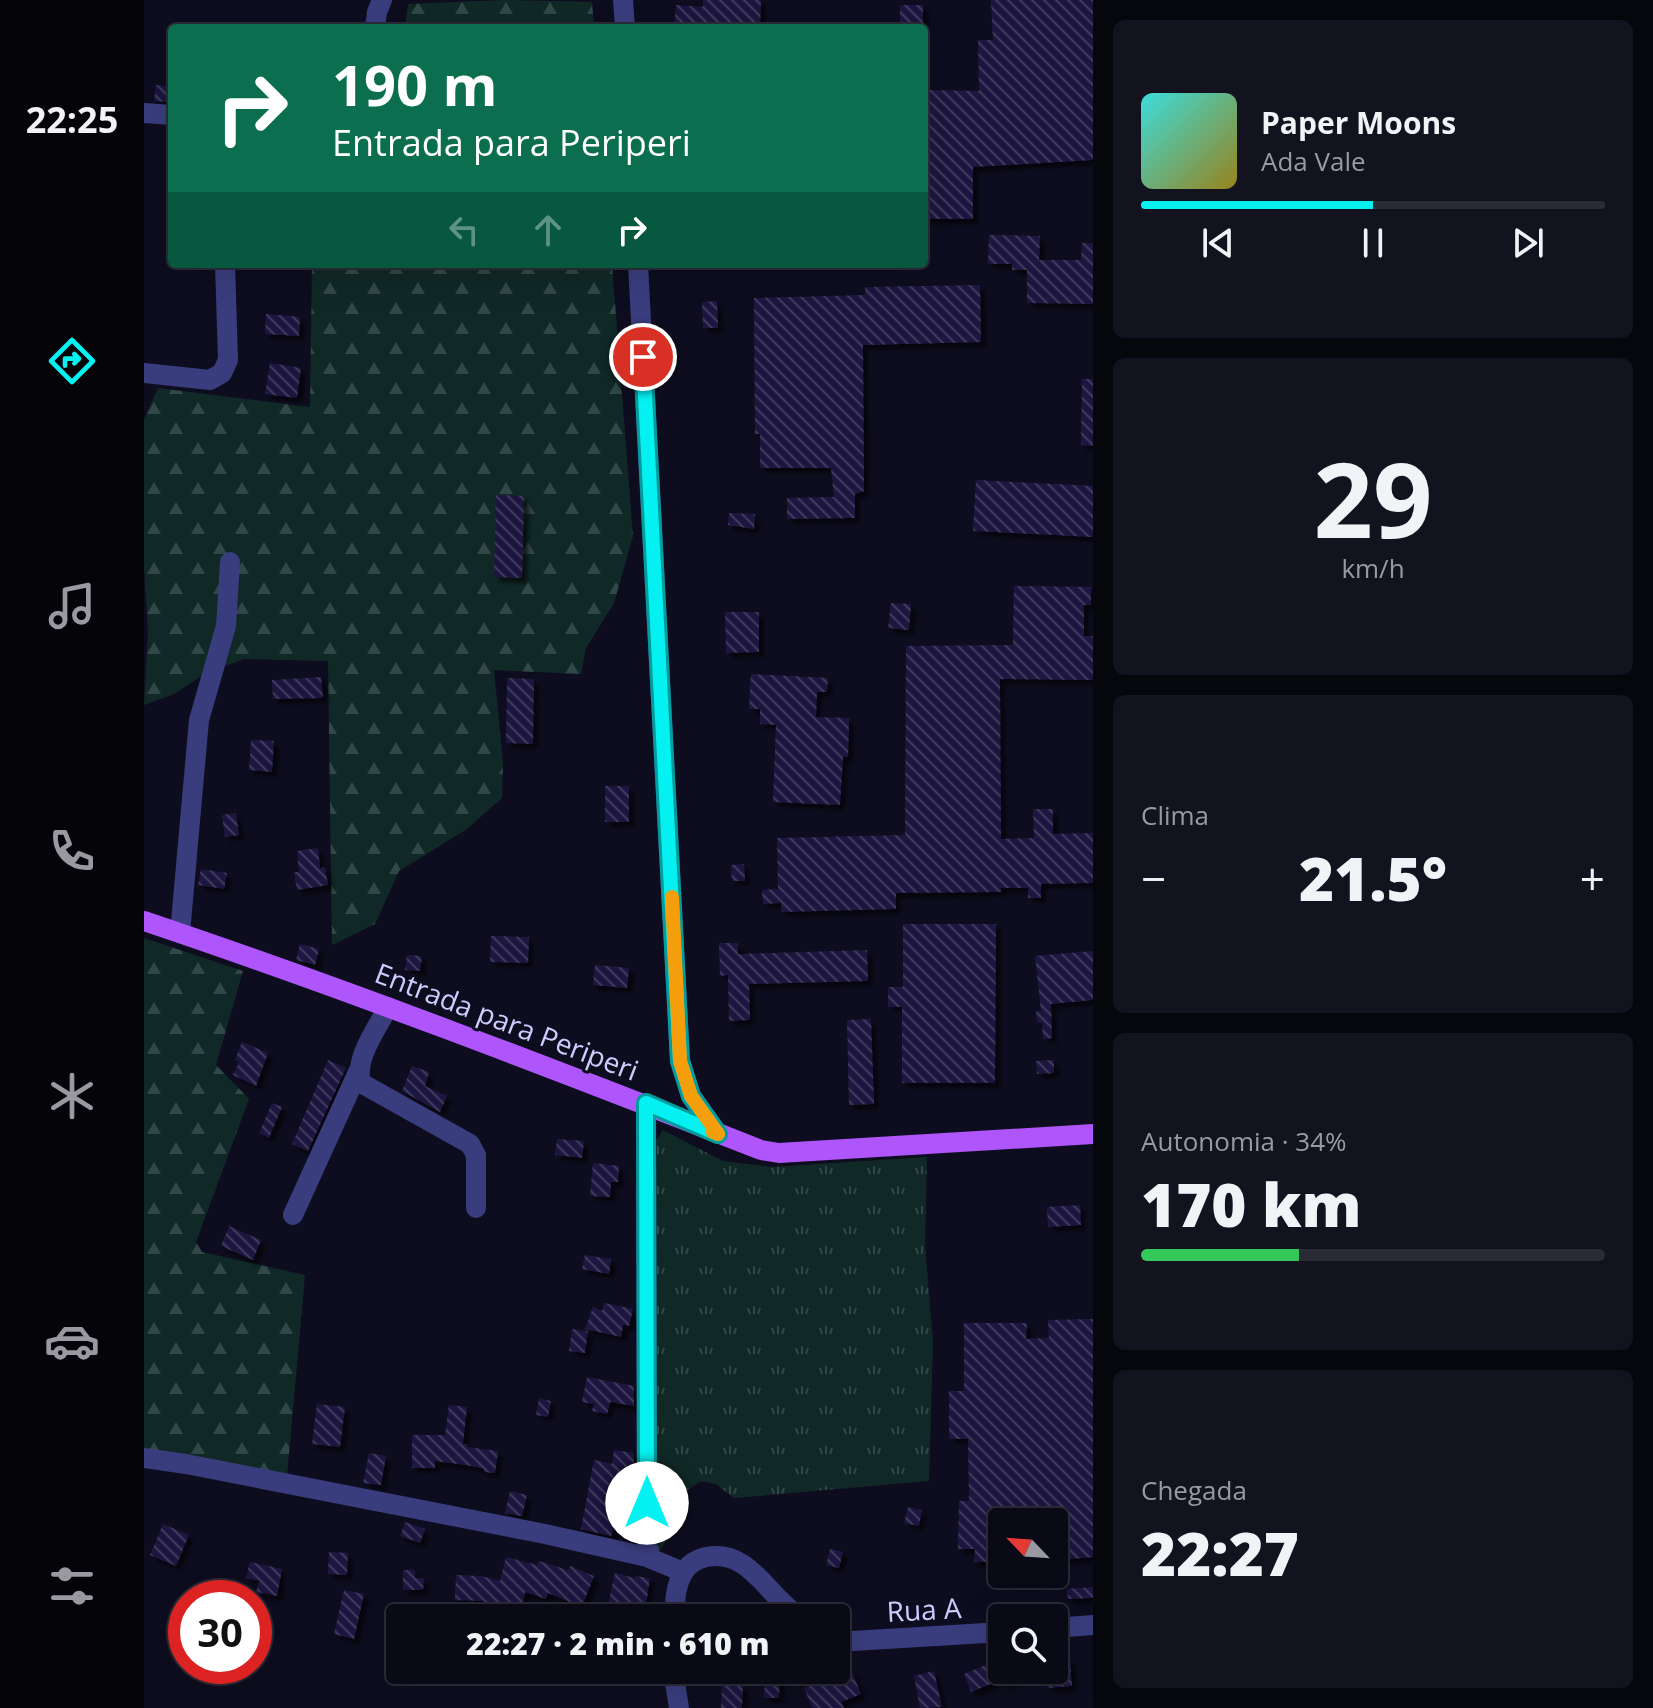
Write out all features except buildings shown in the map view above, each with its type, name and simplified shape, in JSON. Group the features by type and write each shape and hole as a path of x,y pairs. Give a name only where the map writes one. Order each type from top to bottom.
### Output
{"main road":[{"name":"Entrada para Periperi","path":"144,921 301,973 646,1103 761,1150 779,1153 1093,1134"}],"street":[{"path":"376,24 382,0"},
{"path":"623,0 625,24"},
{"path":"144,113 168,115"},
{"path":"144,373 210,380 222,373 228,360 225,268"},
{"path":"638,268 680,1061 691,1096 718,1134"},
{"path":"180,933 199,720 226,626 230,562"},
{"path":"293,1215 388,1007"},
{"path":"358,1072 361,1083 370,1090 470,1144 476,1155 476,1208"},
{"path":"646,1103 647,1557"},
{"path":"144,1458 346,1495 647,1557 683,1572"},
{"path":"676,1604 683,1572 688,1565 701,1558 719,1556 747,1566 782,1604"},
{"path":"1068,1627 1093,1625"},
{"name":"Rua A","path":"850,1639 988,1633"},
{"path":"675,1684 679,1708"}],"green space":[{"path":"504,0 592,2 594,24 406,24 408,4"},
{"path":"312,268 612,268 633,536 614,603 586,648 581,674 494,670 503,763 502,798 467,829 399,871 375,924 332,945 328,661 244,659 206,673 174,694 144,705 148,633 144,566 144,419 158,388 310,407"},
{"path":"144,938 243,971 216,1065 249,1099 196,1242 202,1252 305,1275 287,1476 144,1449"},
{"path":"663,1130 723,1161 773,1167 927,1157 925,1246 933,1342 929,1481 734,1498 716,1484 701,1481 672,1507 666,1538 656,1554 654,1144"}],"slow traffic":[{"path":"672,897 680,1061 691,1096 718,1134 713,1132"}],"route":[{"path":"643,357 680,1061 691,1096 718,1134 646,1103 647,1503"}]}
